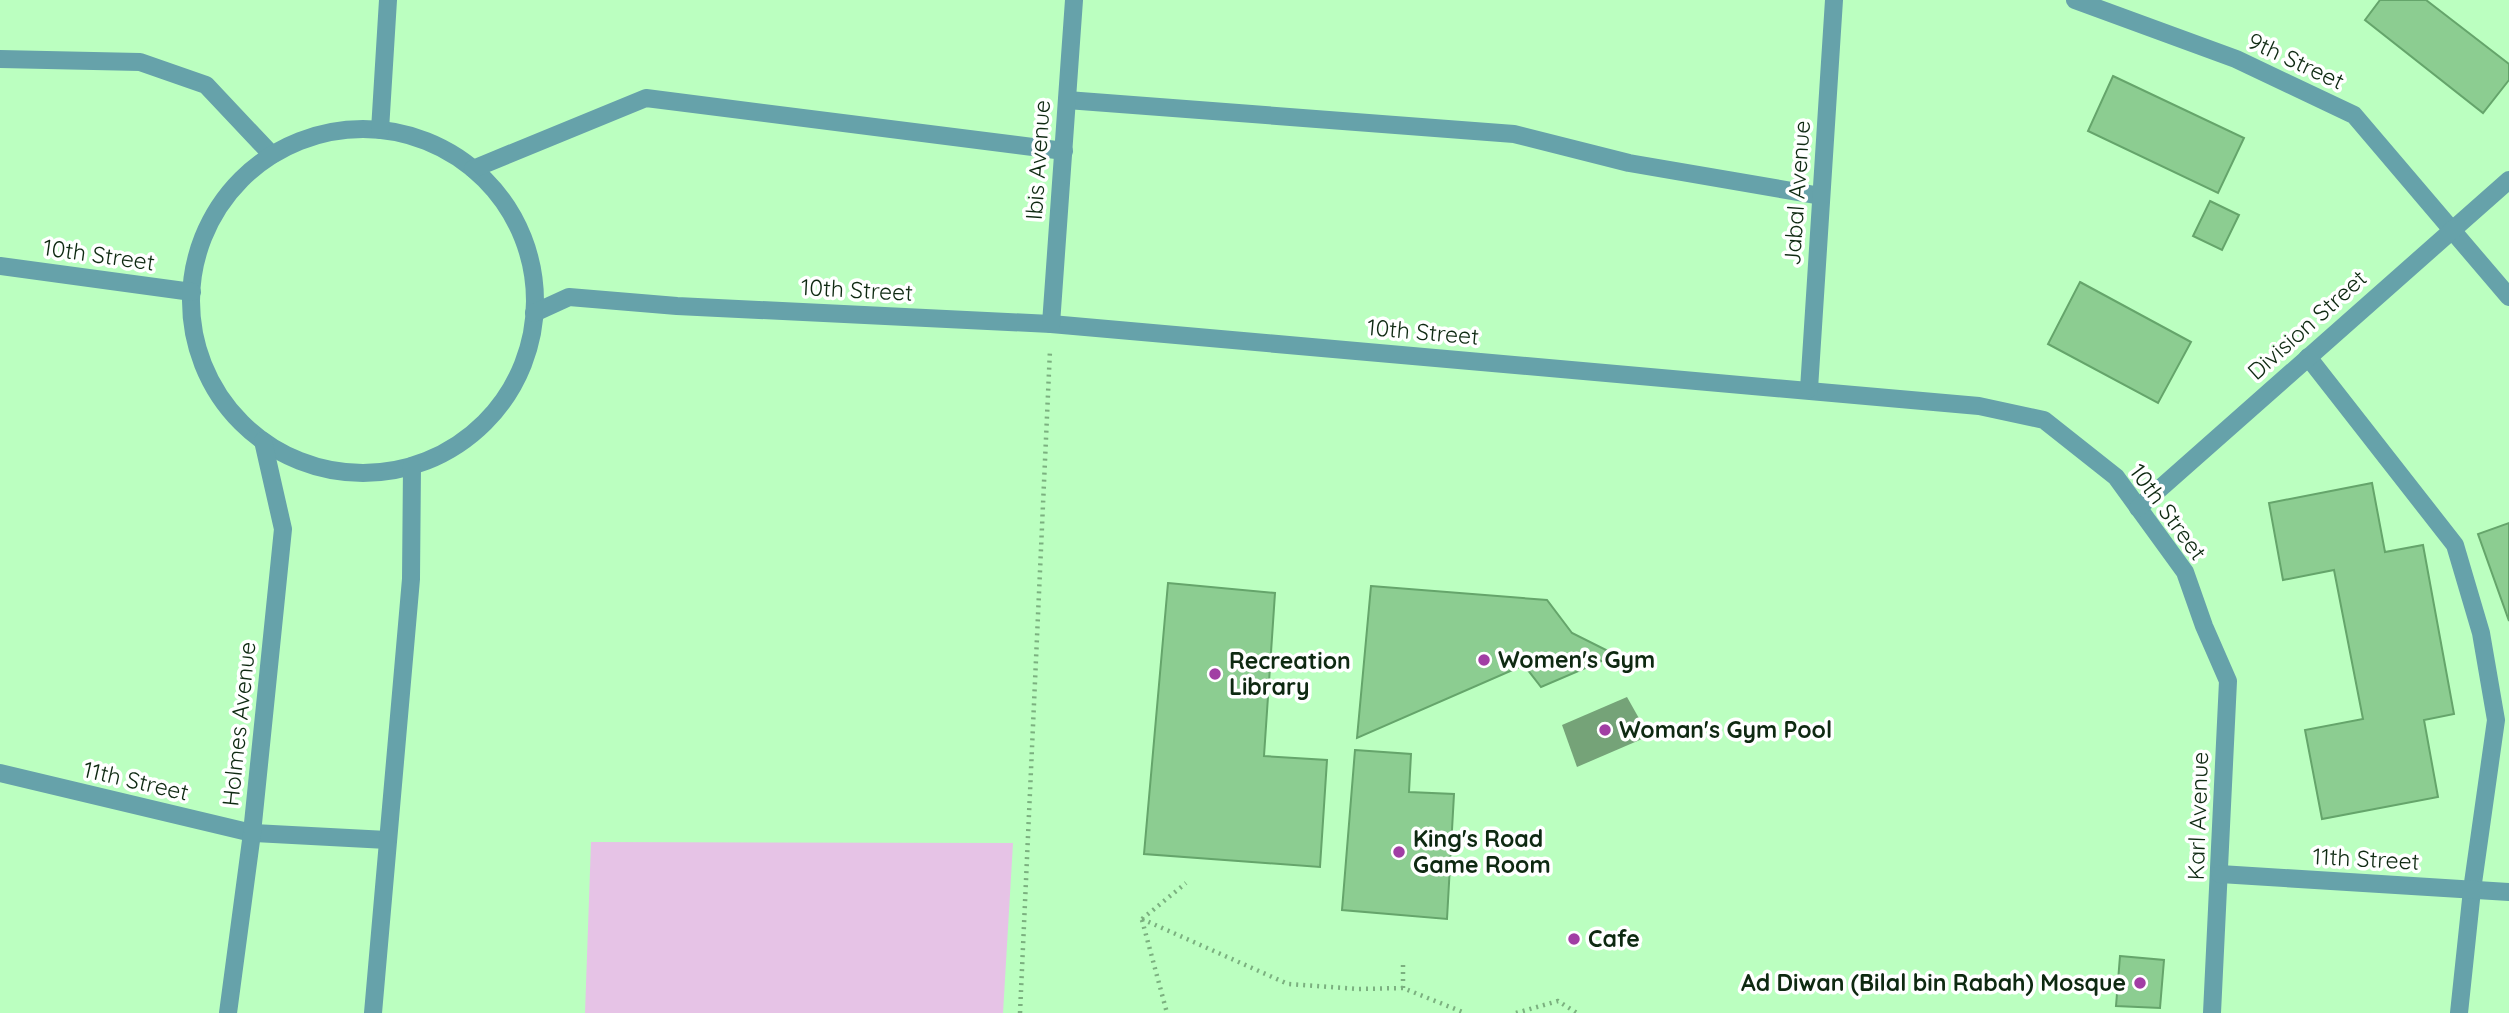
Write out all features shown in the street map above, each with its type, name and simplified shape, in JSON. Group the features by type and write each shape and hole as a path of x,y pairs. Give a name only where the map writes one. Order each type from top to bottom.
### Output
{"street":[{"path":"380,130 388,0"},
{"name":"Ibis Avenue","path":"1051,324 1074,0"},
{"name":"Jabal Avenue","path":"1808,389 1834,0"},
{"name":"9th Street","path":"2075,0 2236,60 2354,115 2509,297"},
{"path":"0,59 140,62 206,85 272,155"},
{"path":"473,169 646,97 1063,150"},
{"path":"1067,100 1514,134 1629,163 1821,196"},
{"path":"348,129 380,130 428,141 451,153 491,186 509,209 530,259 534,313 522,366 495,412 454,447 412,466 378,473 351,473 324,469 299,461 262,440 234,414 217,393 196,343 192,292 196,262 204,236 216,212 237,185 272,155 296,142 348,129"},
{"name":"Division Street","path":"2137,508 2509,180"},
{"name":"10th Street","path":"0,266 192,292"},
{"name":"10th Street","path":"534,313 569,297 677,306 1051,324 1979,406 2044,420 2116,477 2185,572 2204,626"},
{"path":"2308,357 2455,545 2481,633 2496,720 2472,890 2459,1013"},
{"name":"Holmes Avenue","path":"228,1013 252,833 283,529 262,440"},
{"path":"373,1013 411,579 412,466"},
{"name":"Karl Avenue","path":"2204,626 2228,681 2212,1013"},
{"name":"11th Street","path":"0,773 252,833 387,840"},
{"name":"11th Street","path":"2220,874 2509,892"}],"path":[{"path":"1020,1013 1051,324"},
{"path":"1142,919 1186,883"},
{"path":"1142,919 1288,984 1359,989 1403,988 1465,1013"},
{"path":"1142,919 1167,1013"},
{"path":"1403,960 1403,988"},
{"path":"1516,1013 1558,1001 1577,1013"}],"shaded area":[{"name":"Woman's Gym Pool","path":"1627,697 1649,736 1577,767 1562,725"},
{"path":"591,842 1013,843 1003,1013 585,1013"}],"building":[{"path":"2380,0 2426,0 2509,64 2509,80 2483,113 2365,20"},
{"path":"2113,76 2244,138 2218,193 2088,131"},
{"path":"2210,201 2239,215 2222,250 2193,236"},
{"path":"2080,282 2191,342 2158,403 2048,344"},
{"path":"2372,483 2385,552 2423,545 2454,714 2424,720 2438,797 2322,819 2305,730 2363,719 2334,570 2283,580 2269,503"},
{"path":"2509,523 2509,621 2478,534"},
{"name":"Recreation Library","path":"1168,583 1275,593 1264,756 1327,760 1320,867 1144,854"},
{"name":"Women's Gym","path":"1371,586 1547,600 1572,633 1616,655 1541,687 1524,665 1357,738"},
{"name":"King's Road Game Room","path":"1355,750 1411,754 1409,792 1454,794 1447,919 1342,910"},
{"name":"Ad Diwan (Bilal bin Rabah) Mosque","path":"2120,956 2164,960 2160,1008 2116,1006"}],"place":[{"name":"Women's Gym","path":"1484,660"},
{"name":"Recreation Library","path":"1215,674"},
{"name":"Woman's Gym Pool","path":"1605,730"},
{"name":"King's Road Game Room","path":"1399,852"},
{"name":"Cafe","path":"1574,939"},
{"name":"Ad Diwan (Bilal bin Rabah) Mosque","path":"2140,983"}]}
